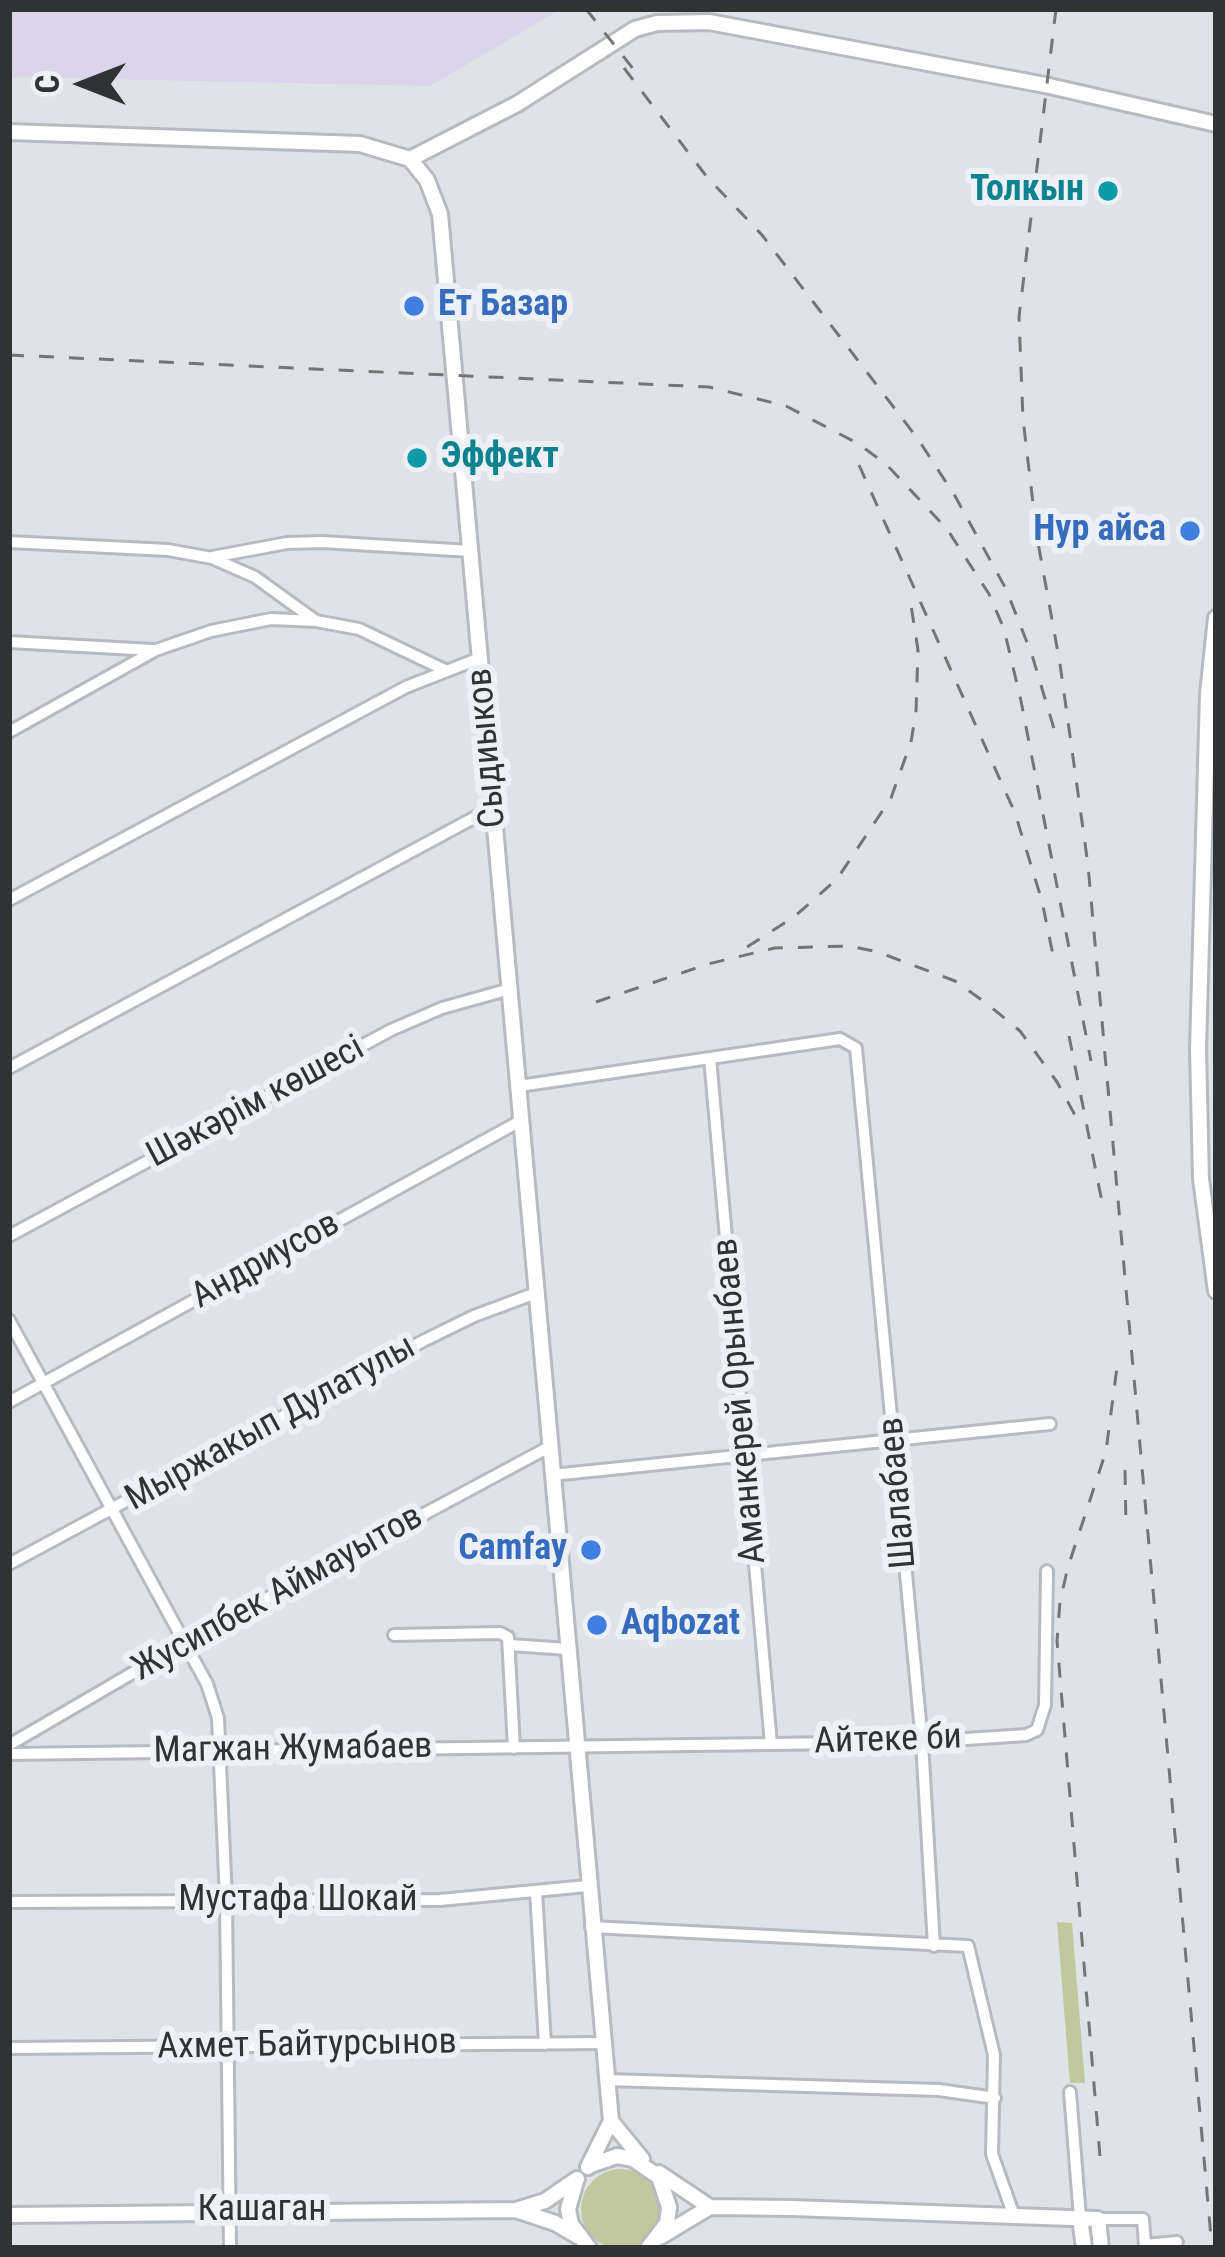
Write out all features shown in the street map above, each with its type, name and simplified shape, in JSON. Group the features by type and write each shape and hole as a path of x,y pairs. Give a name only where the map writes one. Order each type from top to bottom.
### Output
{"street":[{"path":"9,132 316,139 360,143 410,159 517,104 635,29 709,15 1216,124"},
{"name":"Сыдиыков","path":"410,159 427,180 440,214 611,2121"},
{"path":"9,542 168,550 212,557 255,577 316,621"},
{"path":"212,557 287,543 322,542 471,551"},
{"path":"1216,618 1208,947 1198,1048 1216,1291"},
{"path":"9,732 156,650 211,631 271,619 359,628 447,671"},
{"path":"9,642 156,650"},
{"path":"9,900 406,687 480,658"},
{"path":"9,1068 494,807"},
{"name":"Шәкәрім көшесі","path":"9,1236 391,1030 442,1008 510,989"},
{"name":"Шалабаев","path":"710,1058 840,1039 852,1043 859,1057 922,1742 934,1946"},
{"path":"519,1086 710,1058"},
{"name":"Аманкерей Орынбаев","path":"710,1058 771,1744"},
{"name":"Андриусов","path":"9,1402 522,1120"},
{"name":"Мыржакып Дулатулы","path":"9,1564 423,1341 536,1293"},
{"path":"9,1319 207,1684 218,1718 226,1900 230,2248"},
{"path":"551,1474 1049,1424"},
{"name":"Жусипбек Аймауытов","path":"9,1749 184,1642 549,1447"},
{"name":"Айтеке би","path":"577,1747 922,1742 1026,1735 1037,1730 1045,1705 1047,1571"},
{"path":"394,1635 500,1633 508,1637 514,1748"},
{"path":"511,1646 567,1648"},
{"name":"Магжан Жумабаев","path":"9,1749 577,1747"},
{"name":"Мустафа Шокай","path":"9,1902 440,1900 587,1886"},
{"path":"536,1891 545,2044"},
{"path":"591,1927 968,1946 994,2055 992,2155 1014,2216"},
{"name":"Ахмет Байтурсынов","path":"9,2048 605,2043"},
{"path":"608,2080 939,2090 995,2098"},
{"path":"1070,2092 1084,2248"},
{"path":"586,2245 568,2209 611,2121 659,2177 669,2207 653,2244"},
{"path":"516,2210 545,2201 582,2173 617,2156 648,2166 710,2207 1143,2219 1145,2245 1177,2242"},
{"path":"653,2244 710,2207"},
{"path":"516,2210 555,2223 586,2245"},
{"name":"Кашаган","path":"9,2215 516,2210"},
{"path":"1098,2219 1101,2248"}],"shaded area":[{"path":"9,9 561,9 430,86 9,77"}],"green space":[{"path":"1057,1922 1072,1923 1085,2083 1070,2083"},
{"path":"621,2169 649,2181 661,2209 649,2237 621,2249 593,2237 581,2209 593,2181"}],"railway":[{"path":"586,9 638,75"},
{"path":"1056,9 1019,317 1023,419 1088,865 1212,2248"},
{"path":"624,68 707,177 762,235 918,439 955,496 1006,589 1058,742"},
{"path":"9,355 709,387 786,406 857,443 886,464 947,529 989,594 1004,629 1091,1061"},
{"path":"859,465 1015,813 1054,960"},
{"path":"747,947 794,917 837,879 891,798 911,742 916,711 918,650 911,605"},
{"path":"596,1002 708,964 775,948 849,946 878,952 955,981 1020,1031 1076,1117"},
{"path":"1069,1036 1103,1207"},
{"path":"1100,2156 1057,1641 1068,1567 1106,1451 1117,1367"},
{"path":"1125,1470 1126,1527"}],"place":[{"name":"Толкын","path":"1108,191"},
{"name":"Ет Базар","path":"414,306"},
{"name":"Эффект","path":"417,458"},
{"name":"Нур айса","path":"1190,531"},
{"name":"Camfay","path":"591,1550"},
{"name":"Aqbozat","path":"597,1625"}]}
